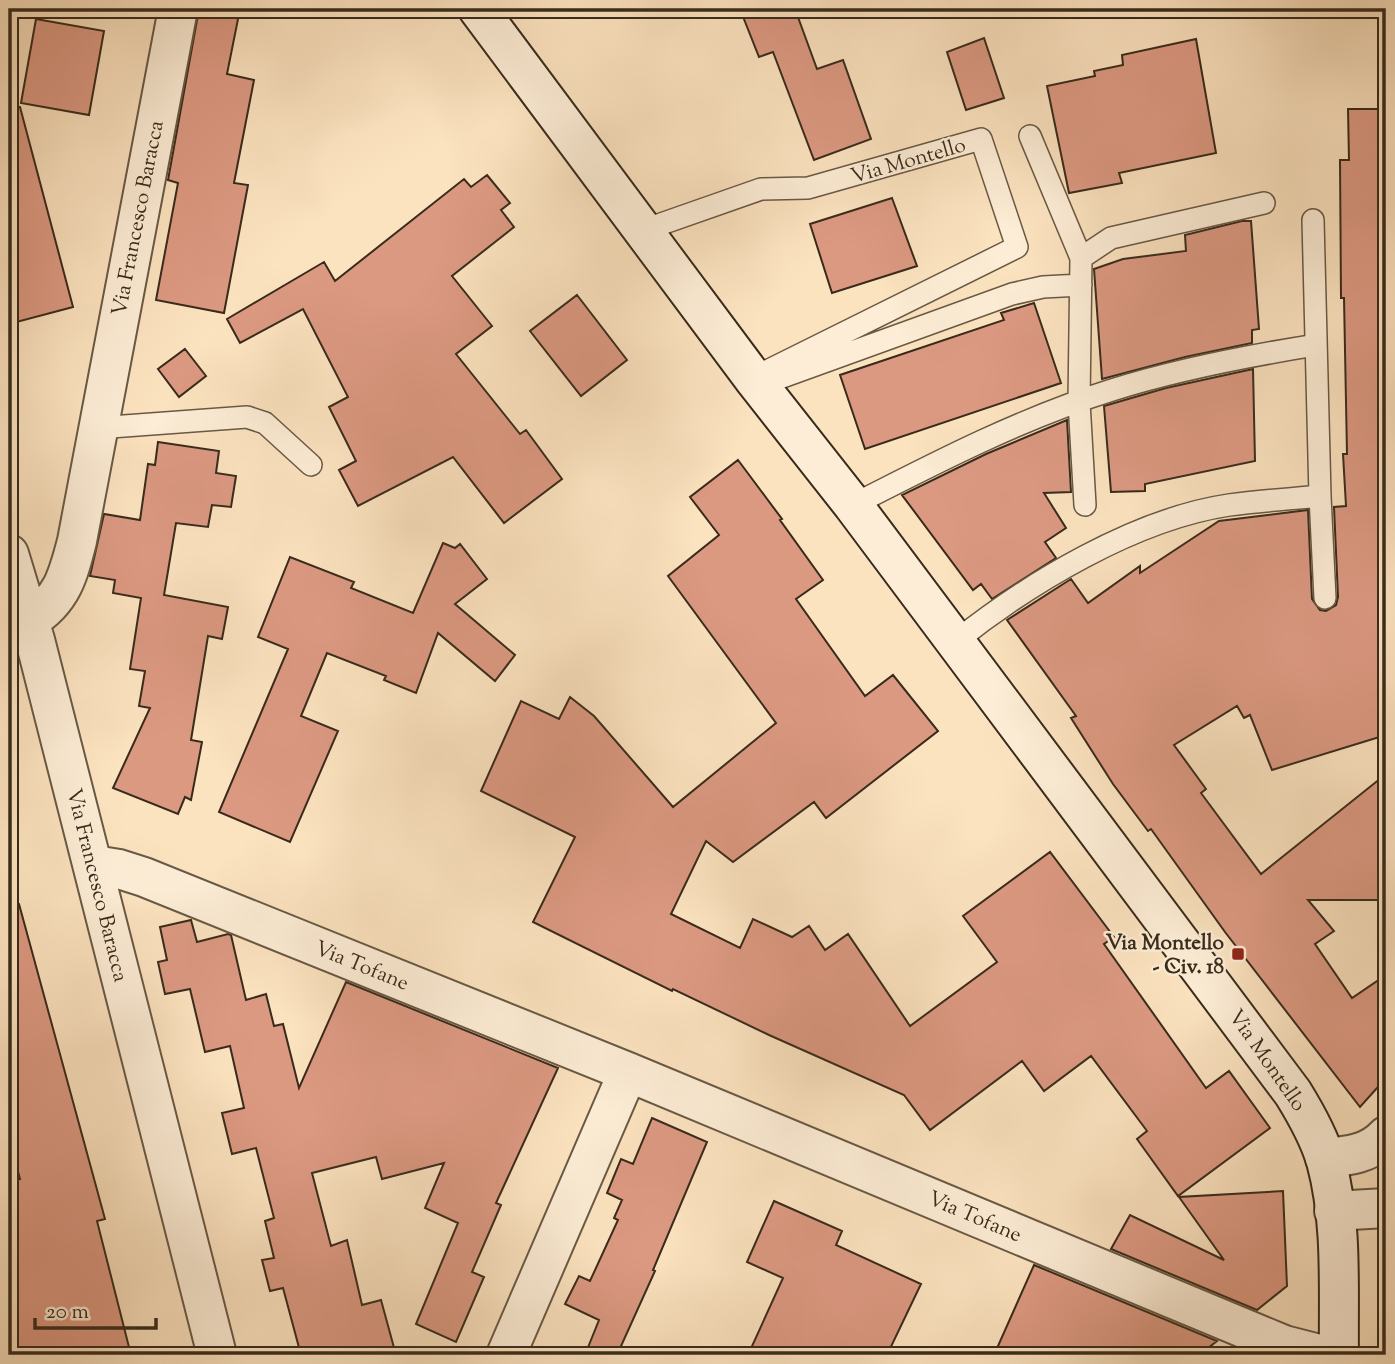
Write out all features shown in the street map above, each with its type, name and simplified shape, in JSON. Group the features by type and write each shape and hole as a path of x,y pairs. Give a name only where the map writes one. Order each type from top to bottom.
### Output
{"street":[{"name":"Via Francesco Baracca","path":"178,9 77,541 65,582 45,610 30,620 217,1355"},
{"name":"Via Montello","path":"478,9 756,382 853,505 1278,1069 1304,1110 1325,1158 1334,1211 1339,1355"},
{"path":"9,554 30,620"},
{"name":"Via Tofane","path":"94,865 144,877 628,1072 1284,1345 1323,1355"},
{"path":"506,1355 628,1072"},
{"path":"1325,1158 1354,1155 1378,1145 1386,1136"},
{"path":"1334,1211 1386,1208"}],"lane":[{"path":"1030,136 1081,258 1079,402 1085,505"},
{"name":"Via Montello","path":"644,230 761,189 808,188 981,139 1017,247 756,382"},
{"path":"1081,258 1111,238 1264,203"},
{"path":"1313,220 1325,598"},
{"path":"756,382 1012,295 1043,287 1081,285"},
{"path":"853,505 943,459 1111,390 1203,365 1316,345"},
{"path":"97,428 247,417 265,423 311,465"},
{"path":"956,642 1031,589 1087,556 1148,529 1228,505 1320,496"}],"building":[{"path":"199,9 240,9 227,74 254,80 234,183 248,185 224,313 156,300 178,183 168,180"},
{"path":"740,9 795,9 817,69 843,60 871,139 814,160 773,52 759,57"},
{"path":"36,19 104,31 89,115 21,103"},
{"path":"984,38 1004,98 966,110 947,52"},
{"path":"1196,39 1216,153 1119,173 1122,183 1069,193 1047,86 1095,76 1094,71 1123,65 1122,55"},
{"path":"20,107 73,307 9,324 9,108"},
{"path":"1348,109 1386,109 1386,735 1272,770 1250,715 1244,718 1237,706 1174,745 1206,789 1201,793 1261,874 1386,774 1386,900 1308,900 1334,931 1315,944 1352,998 1386,975 1386,1078 1360,1107 1225,932 1151,829 1148,831 1113,784 1071,718 1076,716 1007,620 1071,579 1088,603 1140,566 1140,573 1219,521 1308,510 1312,599 1320,610 1326,611 1336,605 1338,597 1334,507 1346,506 1340,160 1349,160"},
{"path":"487,175 510,203 501,210 514,227 452,276 492,326 456,354 520,434 526,430 562,479 504,523 453,457 358,506 339,470 356,461 329,407 348,397 303,309 240,343 227,319 324,262 335,281 464,179 471,187"},
{"path":"892,198 917,266 832,293 810,224"},
{"path":"1251,221 1259,329 1252,330 1252,343 1102,379 1094,269 1123,259 1186,251 1185,235"},
{"path":"577,295 627,360 581,396 530,331"},
{"path":"1034,303 1061,383 865,449 840,375 1004,320 1001,313"},
{"path":"185,349 206,376 179,397 158,369"},
{"path":"1253,369 1255,461 1145,484 1145,491 1111,492 1104,406 1166,388"},
{"path":"1067,420 1071,492 1044,493 1066,528 1045,542 1056,558 992,599 981,584 973,590 902,495 986,454"},
{"path":"158,442 219,451 216,473 236,476 231,507 212,505 208,527 176,523 164,595 228,607 222,639 208,636 191,740 202,742 191,800 185,797 178,814 113,788 150,708 139,706 145,671 130,669 141,598 113,593 115,580 90,576 104,514 140,520 148,464 155,465"},
{"path":"738,460 823,580 796,599 865,696 893,675 938,731 826,818 814,802 733,862 706,841 671,914 740,948 753,919 792,937 809,926 825,950 848,934 910,1026 997,962 963,916 1050,852 1114,937 1104,944 1206,1088 1229,1071 1270,1128 1178,1196 1137,1139 1147,1131 1091,1056 1044,1091 1022,1061 930,1130 904,1095 673,989 672,991 533,922 575,837 481,791 521,701 559,719 570,697 594,716 673,807 776,723 668,576 719,535 690,497"},
{"path":"443,543 455,548 460,544 487,579 455,604 515,655 495,681 438,633 416,693 384,680 386,676 327,653 301,716 338,731 290,842 219,812 288,649 258,637 290,557 354,582 351,588 413,613"},
{"path":"19,904 105,1219 97,1221 131,1355 9,1355 9,1180 20,1179 9,1137 9,905"},
{"path":"191,920 197,942 231,935 246,1000 266,994 274,1026 283,1024 299,1088 346,982 558,1068 496,1203 501,1205 472,1272 484,1277 456,1342 416,1324 458,1223 425,1208 444,1163 382,1179 376,1157 312,1173 331,1246 347,1240 362,1305 381,1300 396,1355 301,1355 283,1288 270,1291 262,1260 274,1258 265,1221 274,1218 256,1148 232,1154 222,1113 244,1108 230,1046 205,1052 190,989 165,994 158,962 167,960 160,927"},
{"path":"652,1118 707,1142 653,1270 655,1271 617,1355 585,1355 599,1320 565,1304 579,1276 590,1281 618,1220 614,1218 622,1200 607,1193 621,1159 633,1164"},
{"path":"1283,1191 1287,1286 1257,1310 1111,1249 1130,1215 1224,1260 1179,1197"},
{"path":"774,1201 842,1231 836,1245 921,1284 887,1355 748,1355 783,1278 747,1262"},
{"path":"1034,1265 1217,1341 1199,1355 994,1355"}],"place":[{"name":"Via Montello - Civ. 18","path":"1238,954"}]}
